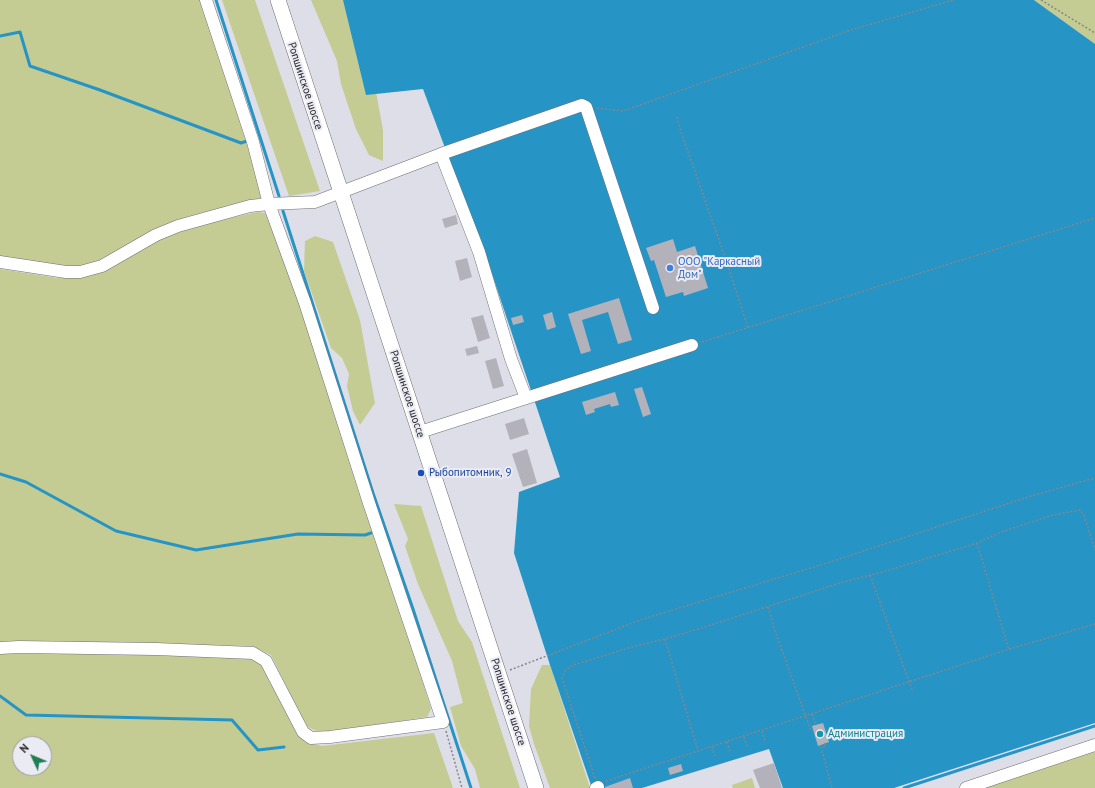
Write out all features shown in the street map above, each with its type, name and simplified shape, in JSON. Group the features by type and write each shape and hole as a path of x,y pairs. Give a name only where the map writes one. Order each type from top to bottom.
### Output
{"main road":[{"name":"Ропшинское шоссе","path":"278,0 536,788"}],"street":[{"path":"0,648 156,649 253,653 266,661 303,732 312,738 443,722 369,503 305,303 269,204 253,142 206,0"},
{"path":"0,262 66,272 80,272 102,266 156,235 178,226 250,206 315,202 441,154 582,105 586,107 653,308"},
{"path":"441,154 479,252 511,359 526,398"},
{"path":"420,432 692,345"},
{"path":"966,788 1095,745"}],"path":[{"path":"586,107 623,110 848,32 953,0"},
{"path":"1041,0 1095,33"},
{"path":"677,117 748,328"},
{"path":"692,345 1095,218"},
{"path":"498,675 640,620 827,563 1031,496 1095,478"},
{"path":"1095,550 1084,515 1080,510 1053,515 1000,532 977,542 840,583 665,639 634,646 572,665 564,671 562,678 597,788 604,782 698,751 712,748 762,730 1009,650 1095,624"},
{"path":"977,542 1009,650"},
{"path":"870,575 913,692"},
{"path":"768,607 774,628 811,731"},
{"path":"665,639 674,666 688,722 698,751"},
{"path":"812,714 816,725"},
{"path":"443,722 462,788"},
{"path":"762,730 765,741"},
{"path":"744,736 747,746"},
{"path":"727,743 730,752"},
{"path":"825,743 826,746 820,746 832,788"},
{"path":"712,748 715,756"}],"green space":[{"path":"0,0 201,0 254,167 261,198 186,217 91,264 72,268 0,257"},
{"path":"222,0 255,0 320,191 289,196"},
{"path":"311,0 635,0 374,81 383,130 383,161 369,155 356,129 341,84 337,61"},
{"path":"1034,0 1095,0 1095,44"},
{"path":"257,212 265,213 274,232 303,315 408,634 431,709 427,717 321,733 306,726 271,655 252,646 0,642 0,269 58,278 80,278 184,229"},
{"path":"315,236 333,242 360,320 375,403 360,425 353,411 347,386 349,374 342,358 331,348 304,271 305,241"},
{"path":"394,504 421,506 458,621 472,642 520,788 480,788 475,769 461,746 450,707 463,703 452,661 418,584 405,546 408,539"},
{"path":"0,652 252,657 264,665 293,725 305,742 322,746 434,733 453,788 0,788"},
{"path":"542,665 550,665 590,788 550,788 529,726 531,689"},
{"path":"1095,749 1095,788 982,788"},
{"path":"752,778 755,788 733,788 732,785"}],"water":[{"path":"343,0 1034,0 1095,44 1095,723 894,788 783,788 769,749 642,788 592,788 514,553 519,492 560,477 490,268 423,89 366,95"}],"building":[{"path":"456,215 458,224 445,228 442,219"},
{"path":"673,239 677,252 695,246 708,288 684,296 683,292 666,297 654,260 651,261 646,248"},
{"path":"467,258 472,277 460,281 455,261"},
{"path":"619,298 632,340 618,344 608,312 582,320 591,351 581,354 568,314"},
{"path":"552,312 556,327 547,330 543,315"},
{"path":"483,315 490,338 478,342 471,318"},
{"path":"522,315 524,322 513,325 511,318"},
{"path":"477,346 479,353 467,356 465,349"},
{"path":"496,358 504,386 493,389 485,361"},
{"path":"642,387 651,414 643,417 634,389"},
{"path":"615,392 619,405 611,407 610,404 594,409 595,412 586,415 582,402"},
{"path":"524,418 529,434 510,440 505,424"},
{"path":"527,449 537,483 523,487 512,454"},
{"name":"Администрация","path":"823,723 829,742 818,746 812,726"},
{"path":"774,763 782,788 760,788 753,770"},
{"path":"681,764 683,771 670,775 668,768"},
{"path":"630,778 633,788 605,788 605,787"}],"waterway":[{"path":"216,0 279,196"},
{"path":"0,36 20,32 30,66 100,90 241,143 247,141"},
{"path":"283,211 373,493 413,609 471,788"},
{"path":"0,474 26,482 116,531 196,550 298,534 365,535 371,533"},
{"path":"0,696 26,715 232,720 258,750 284,747"},
{"path":"904,788 1095,726"}],"place":[{"name":"ООО \"Каркасный Дом\"","path":"670,268"},
{"name":"Рыбопитомник, 9","path":"421,473"},
{"name":"Администрация","path":"820,734"}]}
